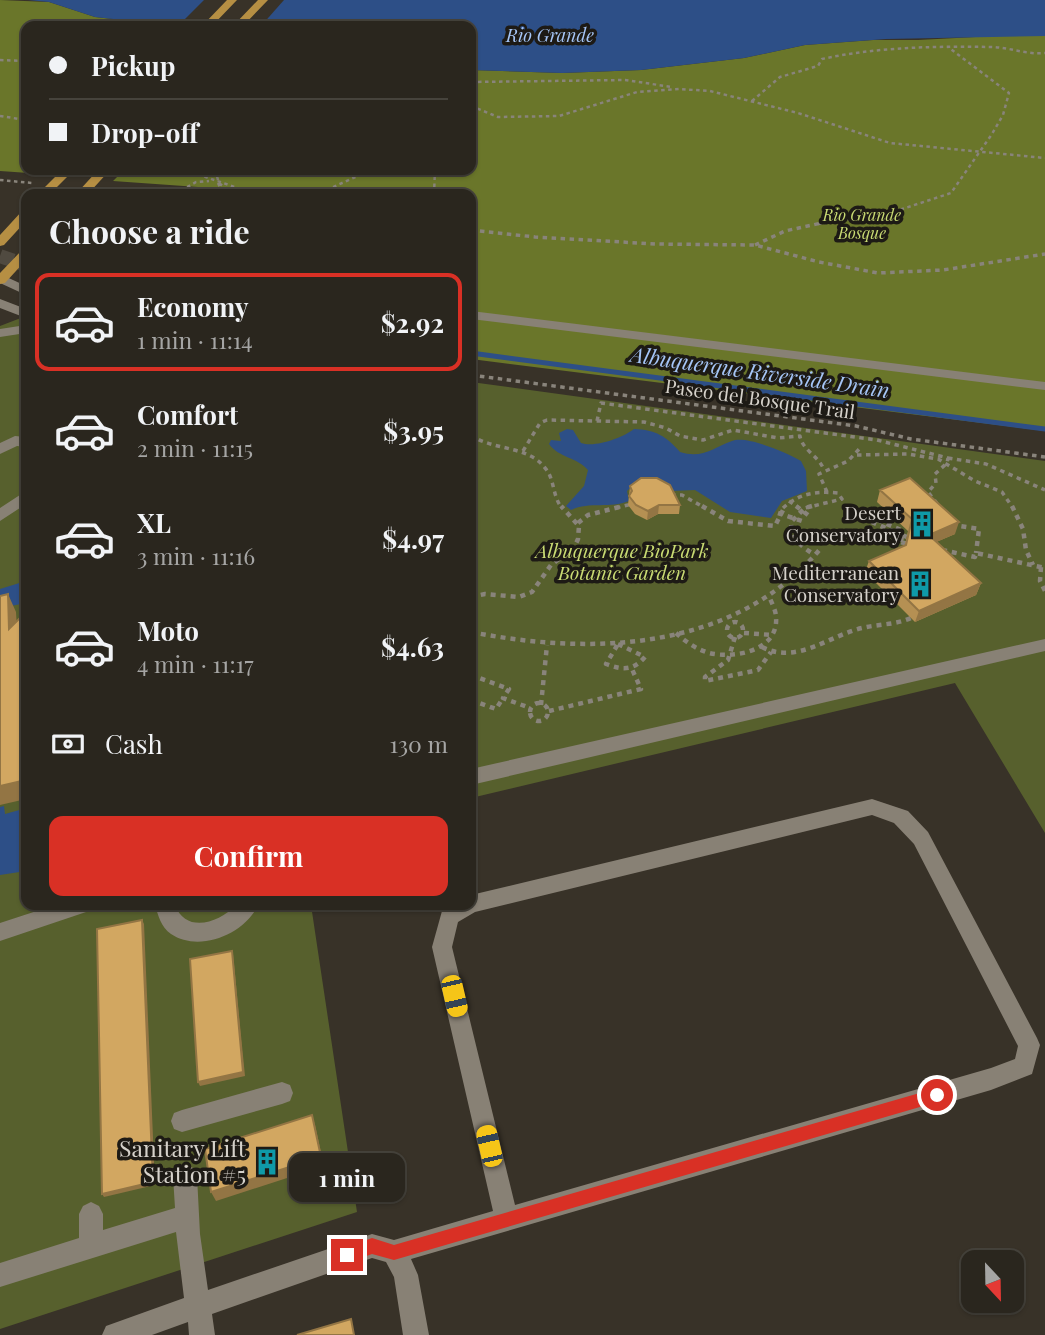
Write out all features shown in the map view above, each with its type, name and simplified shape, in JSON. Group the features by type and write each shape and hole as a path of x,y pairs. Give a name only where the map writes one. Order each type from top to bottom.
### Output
{"main road":[{"path":"212,21 232,0"},
{"path":"243,21 263,0"},
{"path":"49,189 63,175"},
{"path":"87,189 99,175"},
{"path":"0,242 21,219"},
{"path":"1,279 21,258"}],"street":[{"path":"1,279 21,289"},
{"path":"0,303 21,312"},
{"path":"476,316 1045,386"},
{"path":"0,334 21,330"},
{"path":"0,449 15,441 21,442"},
{"path":"0,516 21,500"},
{"path":"476,776 1045,645"},
{"path":"115,1335 372,1246 394,1252 991,1079 1024,1066 1029,1045 921,838 901,817 872,807 476,903"},
{"path":"0,932 67,910"},
{"path":"168,910 175,924 187,931 201,933 225,927 245,910"},
{"path":"460,910 449,917 442,947 507,1220"},
{"path":"182,1121 282,1093"},
{"path":"185,1176 187,1216 202,1335"},
{"path":"91,1214 91,1247"},
{"path":"0,1275 187,1216"},
{"path":"394,1252 406,1275 416,1335"}],"path":[{"path":"752,101 780,77 818,66 822,59 862,51 947,47 979,50 993,47 1008,51 1045,53"},
{"path":"755,245 785,231 843,218 893,212 951,193 1003,115 1009,93 983,72 956,58 947,47"},
{"path":"0,60 21,61"},
{"path":"476,81 625,80 710,91 850,128 890,144 1045,158"},
{"path":"476,108 498,117 559,116 637,92 679,89"},
{"path":"0,116 21,119"},
{"path":"201,175 239,189"},
{"path":"217,175 221,189"},
{"path":"327,189 360,175"},
{"path":"0,182 13,181"},
{"path":"184,189 196,182 219,183 226,189"},
{"path":"476,231 643,243 755,245 819,262 878,273 943,270 1045,254"},
{"name":"Paseo del Bosque Trail","path":"476,376 856,426 911,439 1045,457"},
{"path":"597,421 601,403 877,440 948,460 975,481 1006,495 1023,529 1026,550 1033,565"},
{"path":"523,451 543,421 644,422 666,428 680,436 703,440 733,430 778,439 800,436 801,442 821,461 824,470"},
{"path":"476,438 488,444 523,451 535,457 548,471 559,505 578,523 579,534 574,548 552,564 531,593 519,597 487,593 476,596"},
{"path":"827,492 819,474 845,465 862,446"},
{"path":"857,454 908,454 948,460 965,458 999,468 1045,490"},
{"path":"941,513 938,503 926,492 934,486 935,474 948,460"},
{"path":"664,497 682,495 715,515 734,522 775,526 778,513 789,502 807,494 838,493 842,499 801,510 790,526 793,536 815,555"},
{"path":"578,523 588,515 643,502"},
{"path":"789,502 808,515"},
{"path":"901,542 903,531 850,508 844,510 906,537"},
{"path":"778,513 802,521"},
{"path":"938,550 975,557 979,529 960,526 947,517"},
{"path":"862,534 914,545"},
{"path":"476,633 547,645 618,644 676,633 724,618 769,596 788,583 821,548"},
{"path":"975,553 1043,568 1040,581 1045,591"},
{"path":"676,633 695,649 712,654 730,656 747,653 762,647 773,635 777,625 777,612 769,596"},
{"path":"724,618 730,625 739,625 744,633"},
{"path":"762,647 783,654 814,647 853,630 896,625 911,618"},
{"path":"730,625 726,631 735,637"},
{"path":"735,637 744,633 773,635"},
{"path":"735,637 730,656 724,664 705,677 705,681 758,670 771,652"},
{"path":"618,644 645,657 637,666 621,670 606,664 618,644"},
{"path":"541,705 547,645"},
{"path":"549,711 641,689 631,667"},
{"path":"476,677 509,689 496,709 476,702"},
{"path":"503,698 530,708 541,705"},
{"path":"541,705 549,711"},
{"path":"530,708 530,716 537,720 546,718 549,711"}],"green space":[{"path":"0,0 49,2 95,17 131,21 21,21 21,172 0,171"},
{"name":"Rio Grande Bosque","path":"1035,34 1045,36 1045,431 476,360 476,189 212,189 113,181 119,175 476,175 476,70 562,73 641,70 744,58 805,45"},
{"path":"21,318 21,910 312,910 357,1212 0,1329 0,326"},
{"name":"Albuquerque BioPark Botanic Garden","path":"476,383 1045,461 1045,833 955,683 476,797"}],"water":[{"name":"Rio Grande","path":"28,0 1045,0 1045,36 886,39 805,45 744,58 641,70 562,73 476,70 476,21 131,21 95,17 49,2"},
{"path":"567,429 573,430 581,443 587,444 609,441 634,429 655,432 680,452 688,454 701,453 732,441 747,440 801,461 806,471 807,491 782,501 771,518 730,512 695,490 671,491 633,485 627,491 629,501 571,510 566,506 584,486 588,470 549,444 551,440 561,441 559,433"},
{"path":"21,583 21,604 0,608 0,589"},
{"path":"4,806 5,814 21,810 21,872 0,875 0,807"}],"pier":[{"path":"204,0 284,0 265,21 183,21"}],"building":[{"path":"641,478 657,478 670,485 680,505 659,505 648,511 636,505 629,496 632,491 630,486"},
{"path":"910,478 959,522 929,535 981,583 919,611 869,561 906,545 912,519 880,490"},
{"path":"8,594 9,629 21,617 21,781 0,786 0,596"},
{"path":"142,920 153,1182 102,1194 97,929"},
{"path":"232,951 243,1072 198,1082 190,959"},
{"name":"Sanitary Lift Station #5","path":"312,1115 321,1157 211,1192 205,1149"},
{"path":"351,1319 354,1335 297,1335"}],"waterway":[{"name":"Albuquerque Riverside Drain","path":"476,354 1045,429"}],"tunnel":[{"path":"0,256 21,263"}],"place":[{"name":"Desert Conservatory","path":"922,524"},
{"name":"Mediterranean Conservatory","path":"920,584"},
{"name":"Sanitary Lift Station #5","path":"267,1162"}],"route":[{"path":"347,1255 372,1246 394,1252 937,1095"}]}
